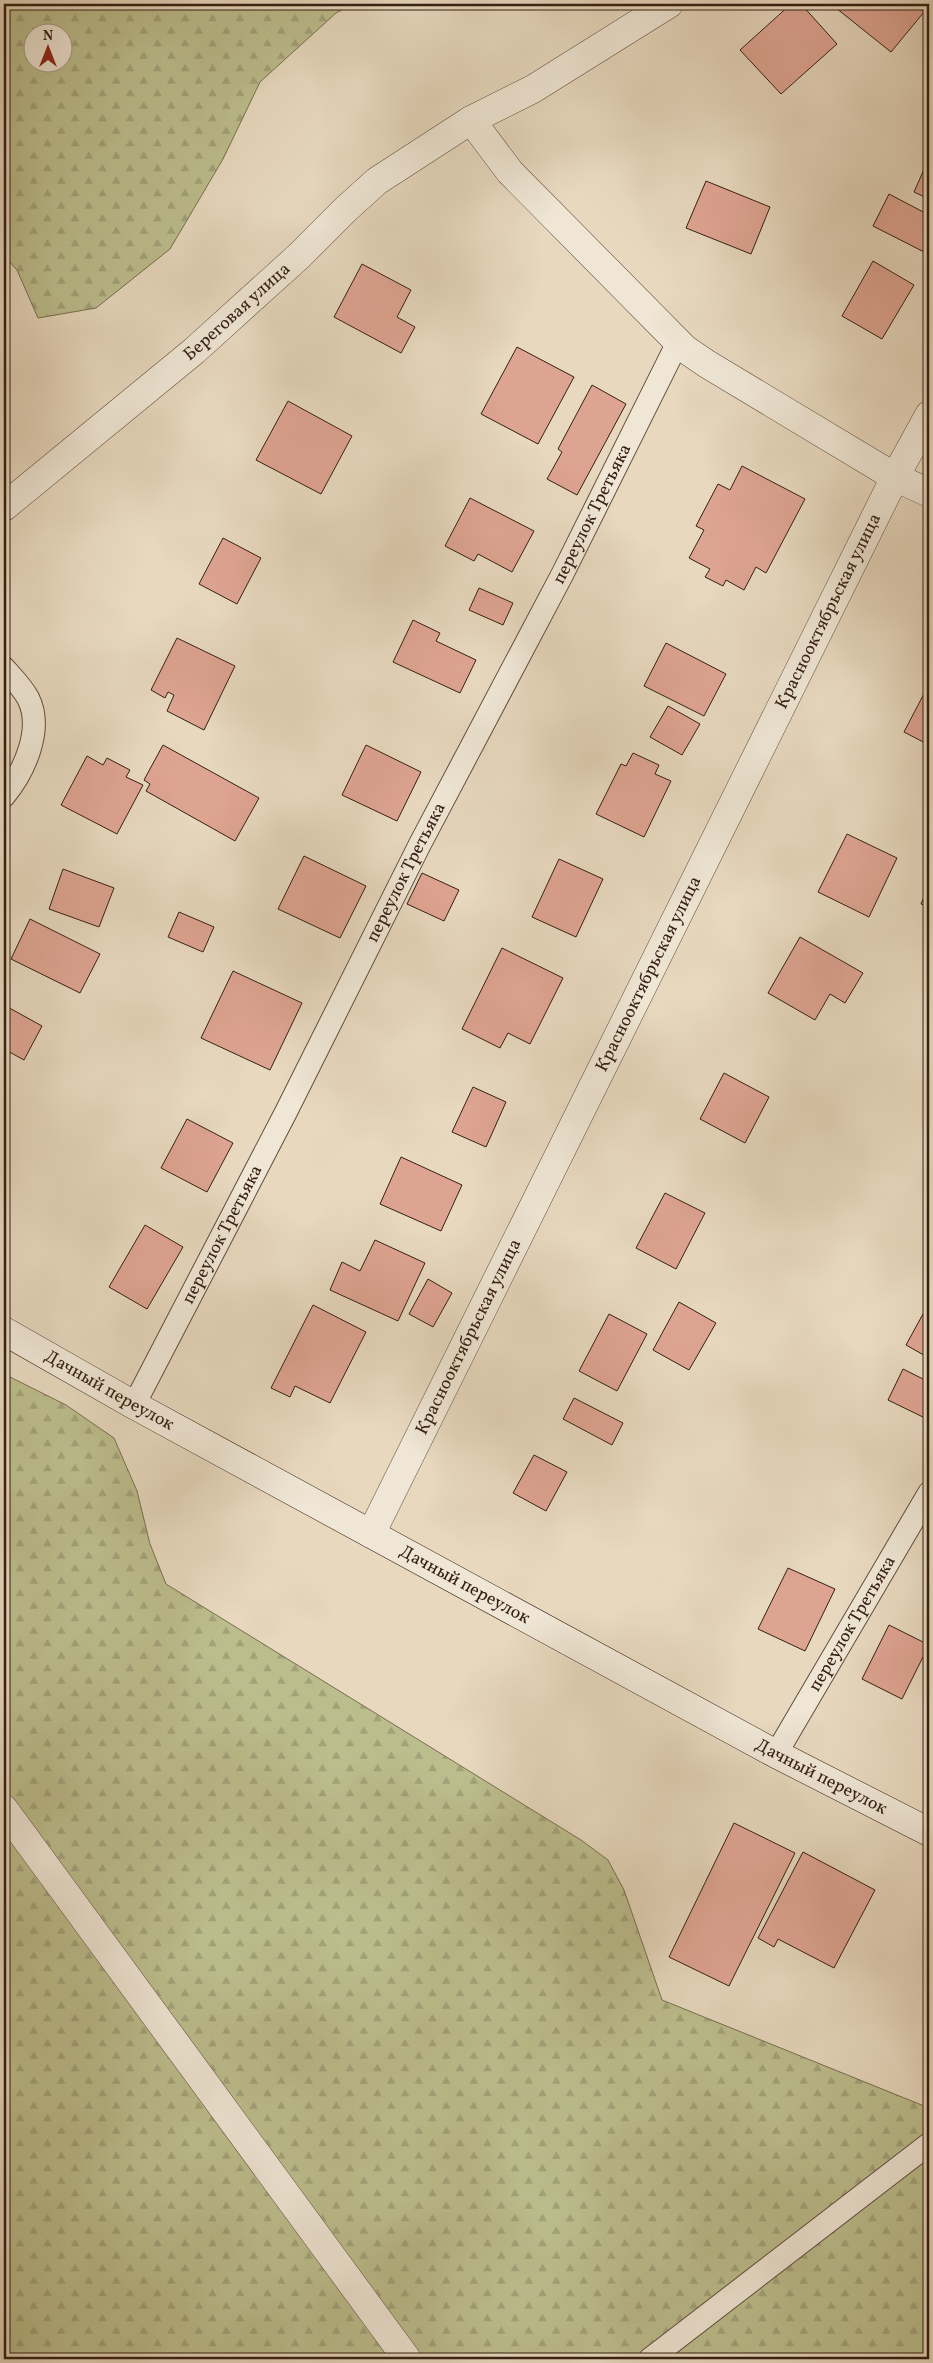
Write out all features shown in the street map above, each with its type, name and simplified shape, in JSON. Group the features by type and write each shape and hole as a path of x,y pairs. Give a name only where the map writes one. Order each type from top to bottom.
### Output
{"street":[{"path":"669,4 533,89 471,120 510,172 678,342 707,364 895,477 929,493"},
{"name":"Береговая улица","path":"4,508 194,351 299,256 377,181 471,120"},
{"name":"Краснооктябрьская улица","path":"371,1534 895,477 929,415"},
{"name":"Дачный переулок","path":"4,1331 134,1406 776,1754 929,1832"},
{"path":"4,1809 407,2359"}],"lane":[{"name":"переулок Третьяка","path":"134,1406 286,1112 420,844 563,573 678,342"},
{"path":"4,668 29,700 33,713 34,730 26,760 18,776 4,796"},
{"name":"переулок Третьяка","path":"776,1754 929,1493"},
{"path":"650,2359 929,2144"}],"green space":[{"path":"4,4 353,4 336,13 260,82 223,159 170,249 96,308 38,318 17,270 4,256"},
{"path":"4,1374 66,1405 114,1438 137,1491 150,1544 166,1584 581,1840 608,1860 624,1890 662,2000 929,2108 929,2359 4,2359"}],"building":[{"path":"791,4 801,4 837,44 781,94 740,50"},
{"path":"831,4 914,4 924,12 891,52"},
{"path":"929,158 929,199 914,192"},
{"path":"706,181 770,207 751,254 686,228"},
{"path":"889,194 929,215 929,246 926,253 873,226"},
{"path":"873,261 914,285 882,339 842,316"},
{"path":"362,264 411,290 397,317 415,327 401,353 334,317"},
{"path":"517,347 574,377 538,444 481,414"},
{"path":"592,385 626,404 577,495 547,479 562,452 558,449"},
{"path":"288,401 352,436 321,494 256,460"},
{"path":"742,466 805,499 766,573 756,567 744,590 726,580 723,586 705,577 710,569 689,558 704,530 696,526 718,484 730,490"},
{"path":"470,498 534,531 512,572 478,554 474,561 445,546"},
{"path":"223,538 261,558 237,604 199,584"},
{"path":"479,588 513,603 503,625 469,610"},
{"path":"413,620 440,633 436,641 476,660 460,693 393,662"},
{"path":"177,638 235,666 204,730 167,711 174,695 168,692 165,698 151,690"},
{"path":"666,643 726,674 704,716 644,686"},
{"path":"929,684 929,745 904,732"},
{"path":"668,706 700,724 682,755 650,737"},
{"path":"163,745 259,798 235,841 146,791 150,784 144,780"},
{"path":"366,745 421,772 397,821 342,795"},
{"path":"633,753 659,765 655,774 671,781 644,837 596,814 621,764 626,766"},
{"path":"87,756 103,765 107,758 130,770 126,777 143,785 117,834 61,805"},
{"path":"847,834 897,858 869,917 818,892"},
{"path":"304,856 366,886 340,938 278,909"},
{"path":"559,859 603,879 576,937 532,917"},
{"path":"63,869 114,888 99,927 49,909"},
{"path":"422,873 459,890 444,921 407,904"},
{"path":"929,884 929,907 921,904"},
{"path":"179,912 214,927 203,952 168,937"},
{"path":"30,919 100,954 80,993 11,959"},
{"path":"800,937 863,973 845,1003 830,994 815,1020 768,993"},
{"path":"502,948 563,978 530,1044 508,1033 500,1048 462,1029"},
{"path":"233,971 302,1003 270,1070 201,1038"},
{"path":"4,1005 42,1026 24,1060 4,1049 6,1036 4,1035"},
{"path":"724,1073 769,1097 745,1143 700,1119"},
{"path":"473,1087 506,1102 486,1147 452,1132"},
{"path":"187,1119 233,1143 207,1192 161,1168"},
{"path":"401,1157 462,1185 441,1231 380,1204"},
{"path":"665,1193 705,1213 676,1269 636,1248"},
{"path":"145,1225 183,1247 147,1309 109,1287"},
{"path":"375,1240 425,1263 398,1321 330,1290 342,1262 360,1271"},
{"path":"428,1279 452,1293 433,1327 409,1314"},
{"path":"679,1302 716,1323 689,1370 653,1350"},
{"path":"929,1303 929,1358 906,1345"},
{"path":"313,1305 366,1332 330,1403 295,1386 290,1397 271,1388"},
{"path":"609,1314 647,1334 617,1391 579,1371"},
{"path":"903,1369 929,1382 929,1420 888,1400"},
{"path":"574,1398 623,1423 612,1445 563,1419"},
{"path":"534,1455 567,1472 546,1511 513,1493"},
{"path":"788,1568 835,1589 805,1651 758,1629"},
{"path":"889,1625 929,1645 902,1699 862,1679"},
{"path":"734,1823 795,1853 729,1986 669,1957"},
{"path":"803,1852 875,1890 834,1968 778,1939 774,1947 758,1938"}]}
